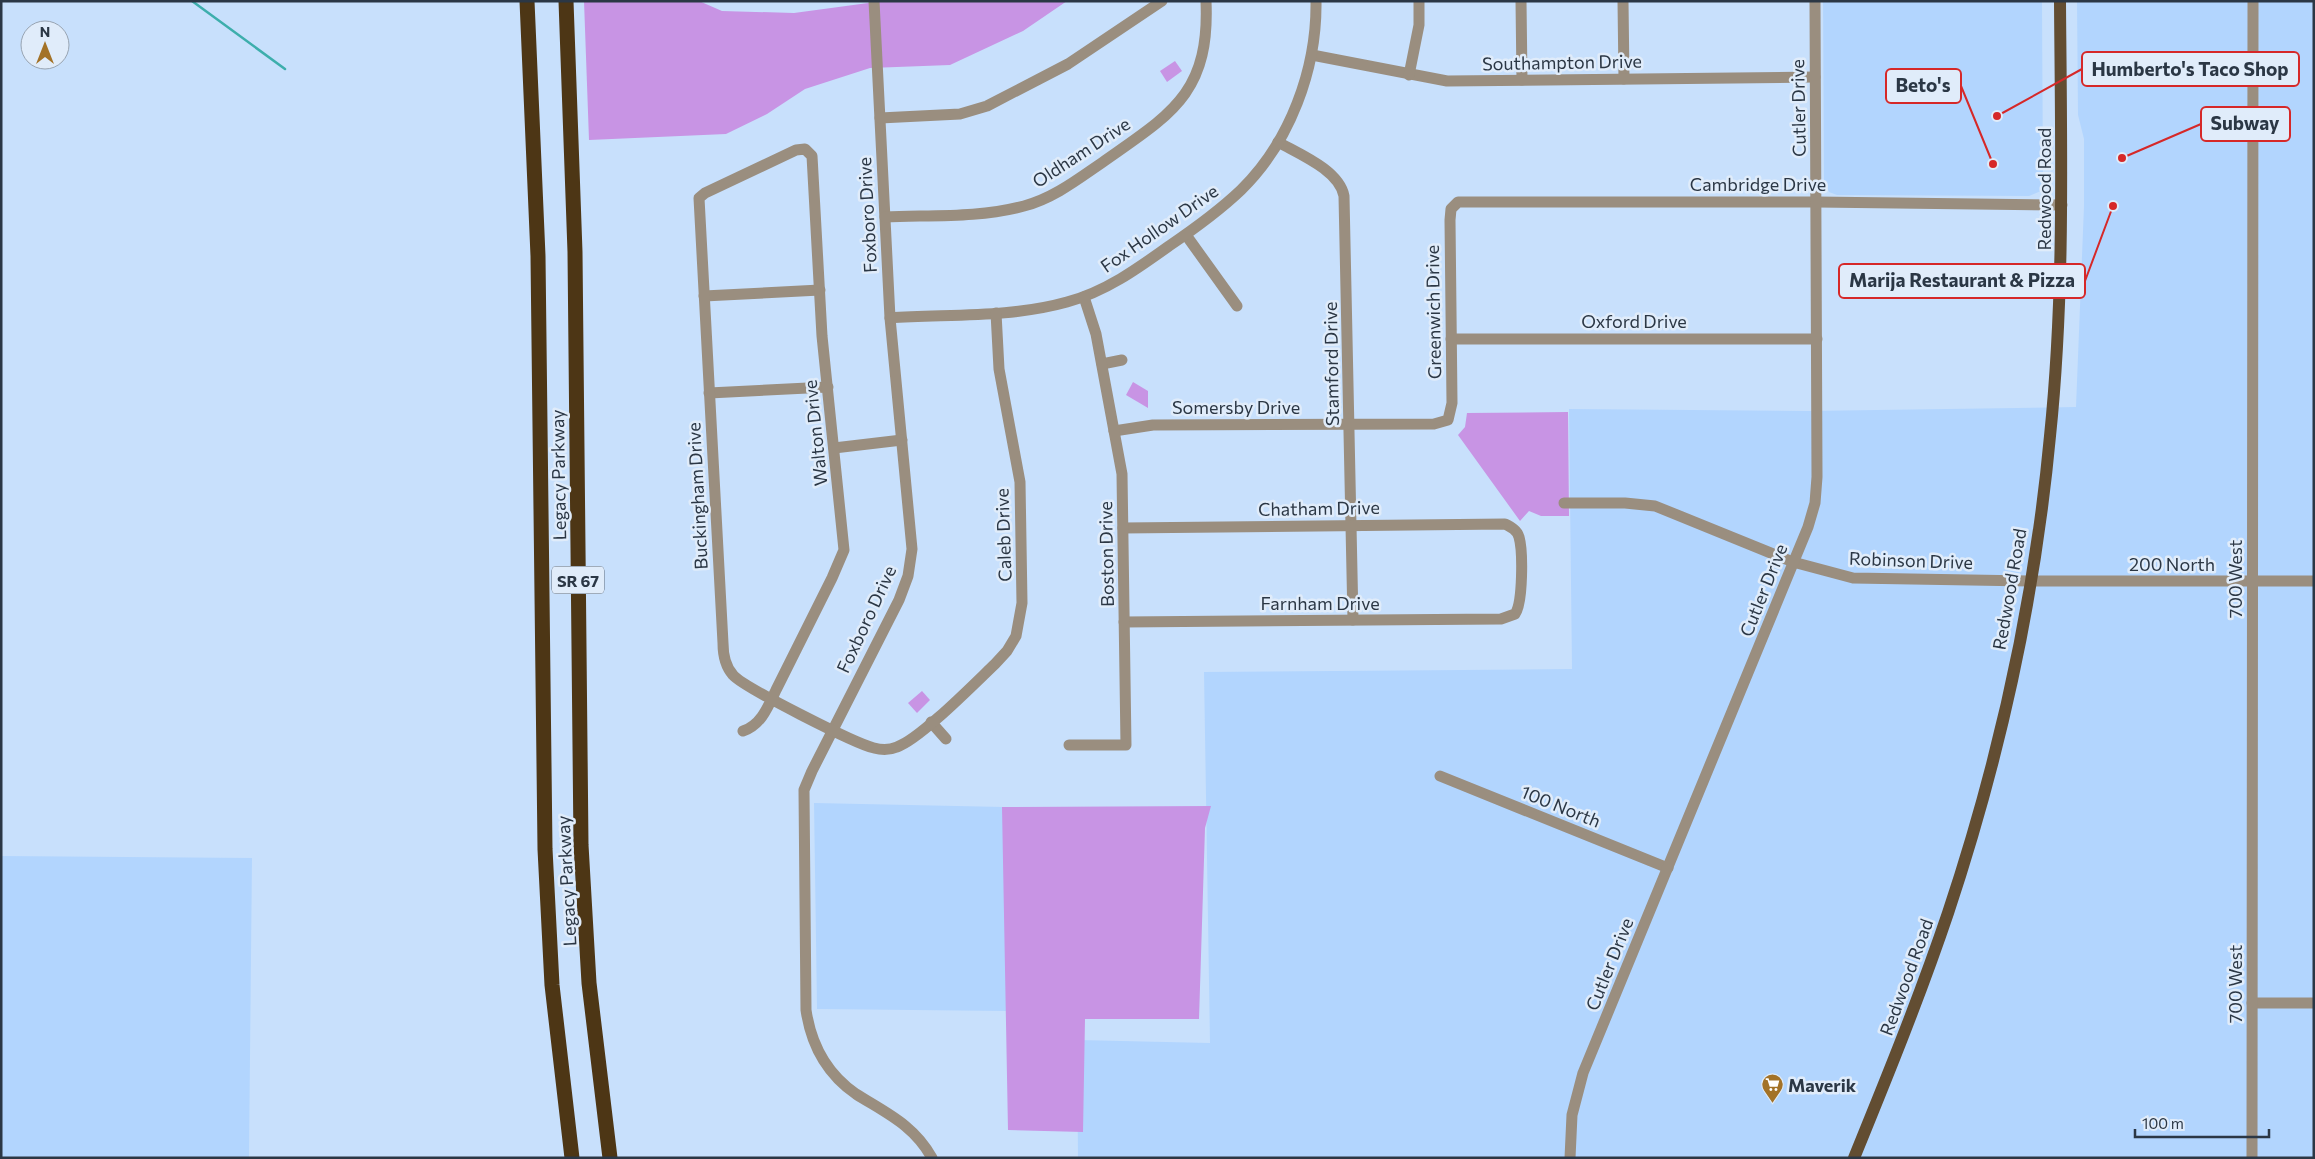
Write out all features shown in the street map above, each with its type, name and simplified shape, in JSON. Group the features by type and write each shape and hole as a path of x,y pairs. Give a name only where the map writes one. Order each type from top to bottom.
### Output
{"highway":[{"name":"Legacy Parkway","path":"528,1 538,256 545,850 552,985 572,1158"},
{"name":"Legacy Parkway","path":"566,1 575,252 582,845 590,983 610,1158"}],"main road":[{"name":"Redwood Road","path":"1854,1158 1913,1012 1964,860 1989,774 2006,701 2029,581 2044,490 2056,380 2062,205 2060,1"}],"street":[{"name":"Foxboro Drive","path":"874,1 890,318 912,540 910,568 899,600 808,778 803,802 805,996 808,1023 817,1050 836,1077 854,1092 908,1126 923,1142 932,1158"},
{"path":"880,118 960,114 986,106 1068,64 1162,1"},
{"name":"Oldham Drive","path":"885,217 1009,210 1034,203 1066,187 1160,122 1182,99 1193,81 1202,59 1206,36 1206,1"},
{"name":"Fox Hollow Drive","path":"890,318 996,313 1049,306 1084,297 1128,275 1186,235 1242,188 1278,142 1300,97 1312,55 1316,1"},
{"path":"1409,75 1419,25 1419,1"},
{"path":"1521,1 1522,80"},
{"path":"1623,1 1624,79"},
{"name":"Cutler Drive","path":"1570,1158 1572,1115 1579,1083 1808,527 1816,493 1817,202 1815,1"},
{"name":"700 West","path":"2252,1158 2253,1"},
{"name":"Southampton Drive","path":"1312,55 1409,75 1454,81 1815,77"},
{"name":"Stamford Drive","path":"1278,142 1333,175 1343,189 1350,424 1353,620"},
{"name":"Buckingham Drive","path":"808,150 796,150 706,193 700,198 704,296 724,655 728,668 737,679 833,729"},
{"name":"Walton Drive","path":"743,731 760,720 843,556 844,537 820,290 814,163 808,150"},
{"name":"Cambridge Drive","path":"1454,204 1468,200 2062,205"},
{"name":"Greenwich Drive","path":"1448,420 1452,403 1450,220 1454,204"},
{"path":"1186,235 1237,306"},
{"path":"704,296 820,290"},
{"name":"Boston Drive","path":"1069,745 1126,745 1122,474 1095,328 1084,297"},
{"name":"Caleb Drive","path":"833,729 867,746 885,749 904,744 1002,658 1016,636 1021,620 1022,603 1020,482 1000,369 996,313"},
{"name":"Oxford Drive","path":"1451,338 1817,338"},
{"path":"1102,364 1122,360"},
{"path":"709,393 828,387"},
{"name":"Somersby Drive","path":"1114,431 1153,425 1434,424 1448,420"},
{"path":"834,448 902,440"},
{"name":"Robinson Drive","path":"1564,503 1625,502 1655,506 1793,562 1820,571 1860,578 2029,581"},
{"name":"Chatham Drive","path":"1123,528 1501,524 1513,529 1520,543 1521,599 1515,614"},
{"name":"200 North","path":"2029,581 2314,581"},
{"name":"Farnham Drive","path":"1124,622 1501,619 1515,614"},
{"path":"931,722 946,739"},
{"name":"100 North","path":"1440,776 1668,868"},
{"path":"2252,1003 2314,1003"}],"shaded area":[{"path":"584,1 699,1 722,11 794,13 883,1 1067,1 1023,31 950,65 870,68 805,89 767,114 726,134 589,140"},
{"path":"1823,1 2042,1 2043,183 2041,191 2029,196 1837,195 1829,192 1824,181"},
{"path":"2077,1 2314,1 2314,1158 1078,1158 1077,1040 1210,1043 1204,672 1572,669 1569,409 1808,411 2076,407 2084,206 2084,139 2078,115"},
{"path":"1175,61 1182,71 1167,82 1160,71"},
{"path":"1133,382 1148,391 1148,408 1126,395"},
{"path":"1568,412 1569,516 1541,516 1529,511 1520,521 1458,435 1465,427 1467,413"},
{"path":"922,691 930,700 917,713 908,703"},
{"path":"814,803 1004,807 1008,1011 817,1009"},
{"path":"1211,806 1205,828 1199,1019 1085,1019 1083,1132 1008,1130 1002,807"},
{"path":"1,856 252,858 249,1158 1,1158"}],"waterway":[{"path":"192,1 285,69"}],"place":[{"name":"Humberto's Taco Shop","path":"1997,116"},
{"name":"Subway","path":"2122,158"},
{"name":"Beto's","path":"1993,164"},
{"name":"Marija Restaurant & Pizza","path":"2113,206"},
{"name":"Maverik","path":"1772,1104"}]}
